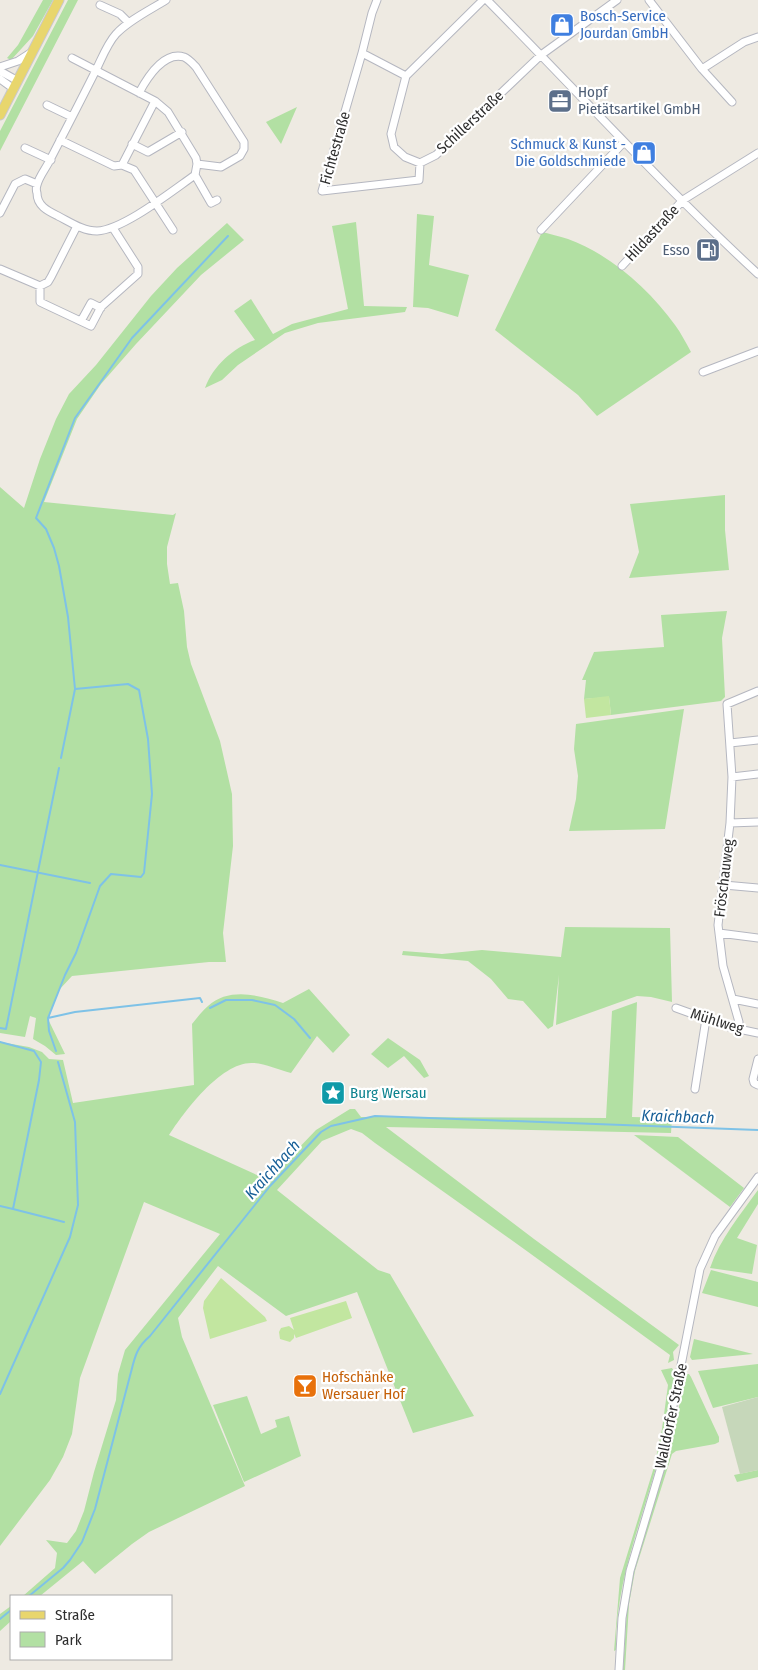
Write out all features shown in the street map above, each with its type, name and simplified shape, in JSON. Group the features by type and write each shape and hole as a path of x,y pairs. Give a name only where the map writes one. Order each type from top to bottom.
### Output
{"main road":[{"path":"0,116 59,0"}],"street":[{"path":"166,0 129,23 113,38 37,184 36,194 42,207 77,226 92,230 113,228 156,202 195,175"},
{"name":"Fichtestraße","path":"377,0 322,191 418,180 420,163"},
{"name":"Schillerstraße","path":"482,0 406,76 391,134 394,147 405,158 420,163 436,155 542,55 617,0"},
{"path":"487,0 624,142 719,238 758,274"},
{"path":"649,0 702,69 732,102"},
{"path":"100,5 120,14 129,23"},
{"path":"702,69 744,42 758,37"},
{"path":"16,85 0,69 32,52"},
{"path":"362,53 406,76"},
{"path":"139,93 154,68 177,56 186,58 196,67 245,146 240,156 221,166 197,164"},
{"path":"72,58 155,101 168,112 182,132 196,158 195,175 211,203 217,200"},
{"path":"0,80 16,85"},
{"path":"122,165 155,101"},
{"path":"47,106 72,117"},
{"path":"132,144 148,152 182,132"},
{"path":"60,140 114,166 122,165 134,170 173,230"},
{"path":"541,230 624,142"},
{"path":"26,148 50,160"},
{"name":"Hildastraße","path":"622,266 683,200 758,153"},
{"path":"0,213 15,184 25,179 37,184"},
{"path":"0,269 40,286 48,282 77,226"},
{"path":"40,286 40,302 91,326 101,308 138,274 138,267 113,228"},
{"path":"81,321 91,303 101,308"},
{"path":"703,372 758,352"},
{"name":"Fröschauweg","path":"738,1030 739,1022 724,966 718,925 730,823 732,777 727,704 758,691"},
{"path":"730,743 758,740"},
{"path":"732,777 758,774"},
{"name":"Fröschauweg","path":"730,823 758,822"},
{"path":"724,885 758,888"},
{"name":"Fröschauweg","path":"719,933 758,938"},
{"path":"733,999 758,1004"},
{"name":"Mühlweg","path":"676,1008 738,1030 758,1033"},
{"path":"695,1089 706,1019"},
{"path":"758,1059 753,1079 758,1085"},
{"name":"Walldorfer Straße","path":"619,1670 622,1618 630,1571 661,1467 700,1269 715,1236 758,1177"}],"green space":[{"path":"43,0 53,0 33,36 11,60 7,58 18,45"},
{"path":"68,0 78,0 0,151 0,131"},
{"path":"297,107 281,144 266,122"},
{"path":"417,214 434,216 429,265 469,275 458,317 428,308 413,307"},
{"path":"356,222 364,306 407,307 405,312 318,323 285,333 238,365 222,380 205,388 213,372 225,359 239,348 255,340 234,311 251,299 273,334 292,324 348,309 332,226"},
{"path":"227,223 244,240 201,275 101,384 77,419 44,502 173,515 176,513 167,547 170,584 178,583 191,664 220,741 232,794 233,846 223,933 226,962 209,962 72,976 59,990 48,1019 65,1054 56,1055 33,1039 36,1018 30,1016 25,1037 0,1033 0,487 24,508 40,459 56,419 69,394 96,365 151,296 177,268"},
{"path":"542,232 568,239 584,246 628,274 665,312 691,352 597,416 578,395 495,330"},
{"path":"725,495 725,530 729,570 629,578 639,552 630,504"},
{"path":"727,611 722,638 725,697 721,701 611,715 609,697 584,699 586,680 582,680 594,652 664,647 661,615"},
{"path":"609,696 611,715 586,718 584,699"},
{"path":"684,709 665,829 569,831 576,799 578,776 574,749 576,724"},
{"path":"565,927 670,928 672,1002 637,996 556,1025 559,975 553,1026 548,1029 523,1001 508,999 491,979 468,961 402,955 403,951 442,954 482,950 561,957"},
{"path":"309,989 350,1035 333,1053 317,1036 291,1073 254,1063 242,1064 229,1070 205,1089 169,1135 268,1180 316,1130 350,1109 355,1109 361,1117 606,1118 612,1011 637,1002 632,1117 672,1118 671,1133 386,1127 534,1239 679,1345 673,1352 674,1360 668,1363 670,1355 362,1133 351,1129 322,1141 277,1190 378,1270 390,1274 474,1416 413,1433 357,1292 286,1316 218,1266 178,1318 182,1337 245,1486 149,1532 95,1574 83,1561 41,1595 24,1595 55,1568 57,1553 46,1540 67,1543 76,1531 84,1511 116,1400 118,1374 125,1350 220,1234 144,1202 80,1378 72,1434 63,1457 50,1480 0,1546 0,1042 29,1047 42,1052 49,1059 63,1060 73,1103 194,1085 192,1024 208,1006 225,996 244,994 264,997 283,1003"},
{"path":"388,1038 420,1060 429,1076 424,1078 404,1056 388,1068 371,1054"},
{"path":"634,1135 678,1137 744,1188 730,1207"},
{"path":"758,1190 758,1204 737,1238 757,1245 752,1274 710,1268 725,1237"},
{"path":"711,1270 758,1282 758,1307 702,1293"},
{"path":"221,1278 265,1317 267,1321 210,1339 203,1308 204,1301"},
{"path":"346,1301 352,1318 296,1338 294,1334 294,1338 290,1342 280,1339 279,1332 281,1328 289,1326 294,1330 290,1318"},
{"path":"694,1339 753,1354 692,1360 690,1357"},
{"path":"758,1364 758,1397 713,1408 698,1371"},
{"path":"672,1368 675,1373 663,1439 628,1563 619,1606 616,1650 614,1651 620,1578 654,1467 662,1429 668,1385 661,1370"},
{"path":"686,1374 689,1374 691,1377 719,1437 719,1442 676,1451 672,1454 635,1571 629,1604 625,1670 623,1670 627,1609 633,1575 669,1453"},
{"path":"247,1396 261,1434 277,1427 275,1420 289,1416 301,1456 244,1482 213,1405"},
{"path":"758,1397 758,1470 740,1474 722,1407"},
{"path":"758,1470 758,1477 737,1482 734,1475"},
{"path":"10,1607 10,1622 0,1631 0,1614"}],"waterway":[{"path":"75,689 68,617 59,566 46,529 36,518 75,418 132,338 228,236"},
{"path":"48,1018 76,953 100,886 111,874 141,877 144,873 152,794 148,739 139,690 128,684 75,689 61,758"},
{"path":"0,1028 6,1029 59,768"},
{"path":"0,865 90,883"},
{"path":"56,1051 49,1031 48,1018 75,1012 200,998 202,1002"},
{"path":"210,1008 226,1000 252,1000 275,1005 294,1019 310,1038"},
{"path":"0,1042 34,1051 41,1062 13,1209 0,1206"},
{"path":"0,1394 70,1237 78,1205 75,1122 58,1062"},
{"name":"Kraichbach","path":"30,1595 63,1568 82,1542 95,1509 139,1348 270,1186 321,1132 331,1126 375,1116 758,1130"},
{"path":"13,1209 64,1222"},
{"name":"Kraichbach","path":"0,1619 10,1611"}],"place":[{"name":"Bosch-Service Jourdan GmbH","path":"562,25"},
{"name":"Hopf Pietätsartikel GmbH","path":"560,101"},
{"name":"Schmuck & Kunst - Die Goldschmiede","path":"644,153"},
{"name":"Esso","path":"708,250"},
{"name":"Burg Wersau","path":"333,1093"},
{"name":"Hofschänke Wersauer Hof","path":"305,1386"}]}
